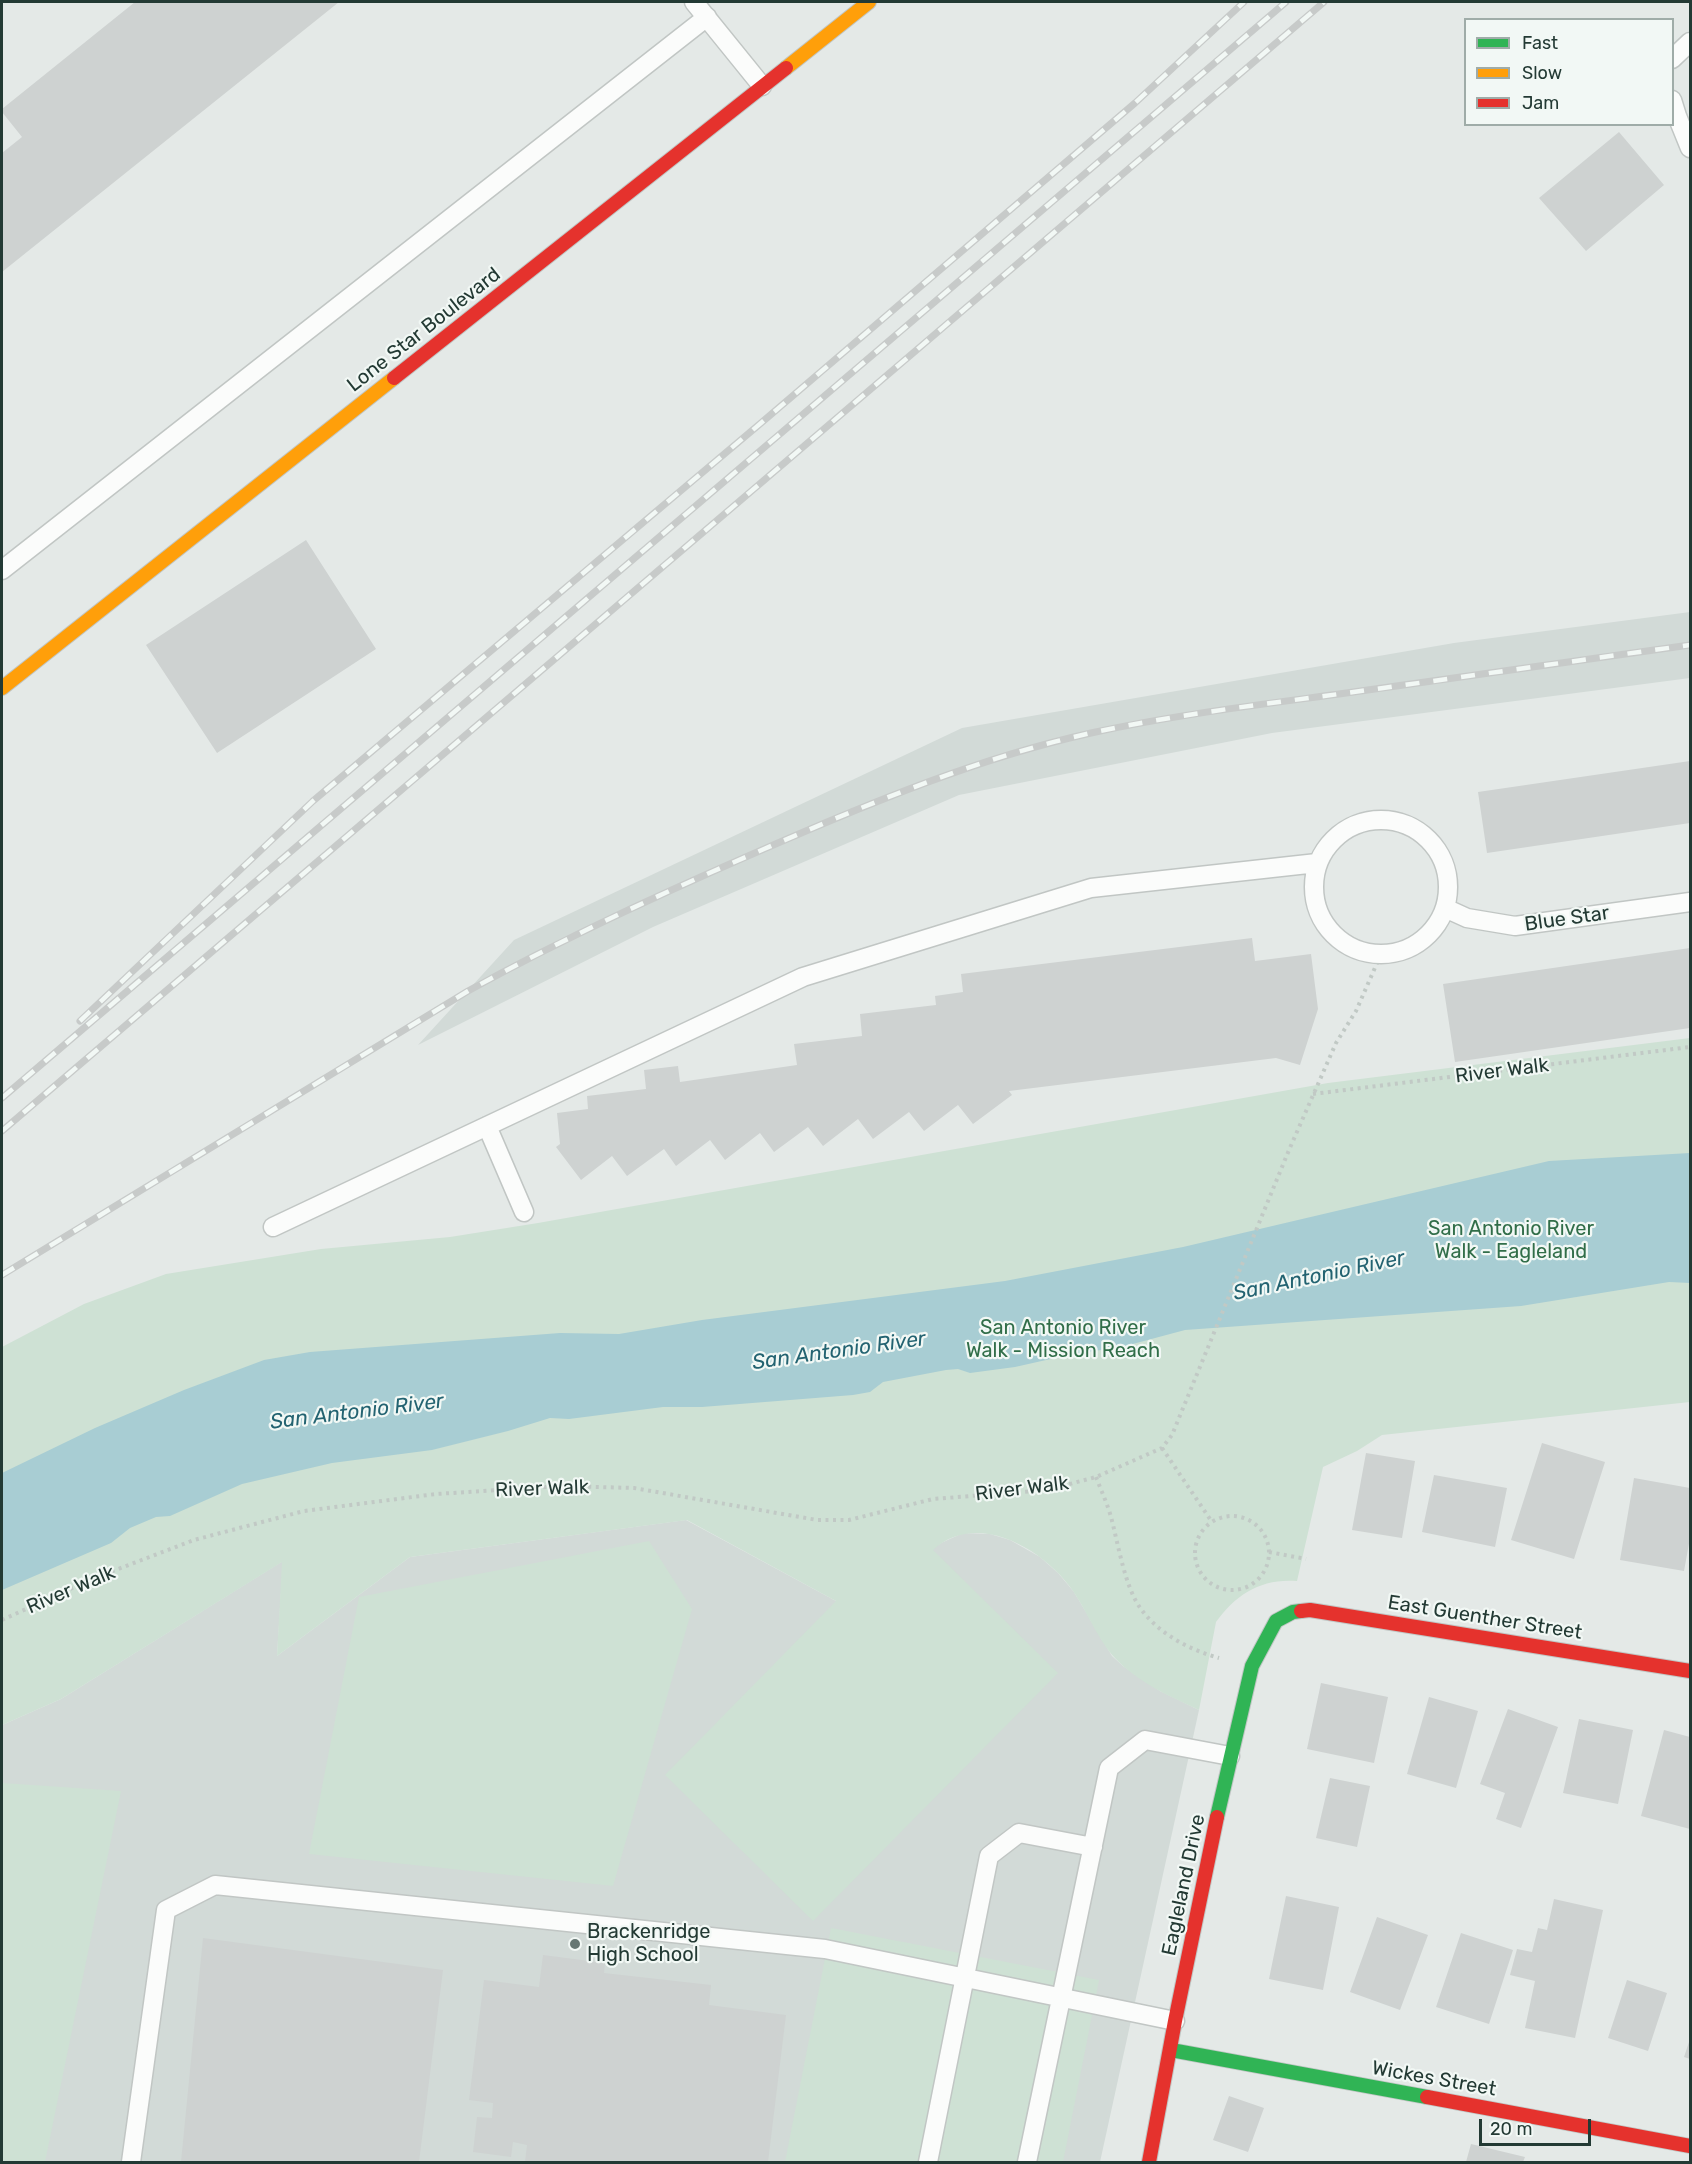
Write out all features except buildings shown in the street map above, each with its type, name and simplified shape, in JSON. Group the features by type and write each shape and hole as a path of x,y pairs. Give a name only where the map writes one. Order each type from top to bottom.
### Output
{"street":[{"name":"Lone Star Boulevard","path":"2,688 762,87 864,3"},
{"name":"East Guenther Street","path":"1276,1621 1293,1611 1310,1610 1690,1671"},
{"name":"Eagleland Drive","path":"1149,2163 1230,1756 1252,1666 1276,1621"},
{"name":"Wickes Street","path":"1171,2050 1690,2146"}],"lane":[{"path":"694,2 762,87"},
{"path":"2,570 707,17"},
{"path":"1674,57 1690,42"},
{"path":"1674,106 1690,148"},
{"path":"1386,819 1403,823 1419,831 1432,842 1441,857 1448,882 1445,908 1427,936 1413,946 1397,952 1381,954 1349,946 1336,938 1325,926 1318,911 1314,895 1317,863 1326,848 1352,825 1369,820 1386,819"},
{"path":"273,1227 803,977 1091,888 1317,863"},
{"name":"Blue Star","path":"1445,908 1467,918 1515,926 1690,902"},
{"path":"487,1126 524,1212"},
{"path":"1027,2163 1109,1768 1145,1740 1230,1756"},
{"path":"928,2163 989,1856 1019,1833 1093,1847"},
{"path":"131,2163 166,1910 215,1885 825,1949 1176,2021"}],"path":[{"name":"River Walk","path":"2,1620 92,1579 194,1540 304,1511 436,1494 562,1486 634,1488 817,1520 849,1520 933,1499 1047,1490 1096,1477 1162,1448 1172,1435 1289,1150 1336,1043 1356,1011 1381,954"},
{"name":"River Walk","path":"1314,1094 1690,1047"},
{"path":"1162,1448 1212,1522"},
{"name":"River Walk","path":"1096,1477 1110,1515 1126,1574 1140,1609 1179,1642 1206,1655"},
{"path":"1230,1516 1249,1520 1264,1534 1269,1552 1265,1571 1251,1585 1233,1591 1214,1587 1200,1573 1194,1555 1199,1536 1212,1522 1230,1516"},
{"path":"1269,1552 1306,1559"}],"shaded area":[{"path":"1690,612 1690,678 1272,733 959,795 653,927 418,1045 514,940 962,728 1454,643"},
{"name":"Brackenridge High School","path":"686,1520 836,1601 963,1533 990,1534 1010,1540 1040,1557 1058,1573 1074,1592 1112,1656 1123,1666 1160,1691 1199,1710 1100,2162 2,2162 2,1725 61,1699 283,1561 277,1656 410,1557"}],"green space":[{"name":"San Antonio River Walk - Mission Reach","path":"1690,1038 1690,1402 1382,1435 1357,1451 1323,1467 1297,1581 1272,1582 1251,1590 1232,1603 1216,1622 1199,1710 1154,1688 1123,1666 1103,1643 1073,1591 1061,1576 1028,1549 989,1534 969,1533 950,1538 933,1550 1058,1673 813,1921 665,1775 836,1601 687,1520 410,1557 277,1656 282,1562 61,1699 2,1725 2,1347 84,1304 166,1274 321,1249 450,1237 538,1223 1328,1083"},
{"path":"649,1541 692,1609 613,1886 309,1854 359,1597"},
{"path":"2,1783 121,1791 45,2162 2,2162"},
{"path":"831,1928 1099,1980 1063,2162 785,2162"}],"water":[{"name":"San Antonio River","path":"1690,1153 1690,1283 1669,1282 1521,1306 1185,1330 1129,1345 1015,1367 970,1373 958,1369 946,1370 883,1382 870,1392 853,1395 702,1407 663,1407 569,1419 550,1418 432,1450 332,1463 242,1484 170,1516 156,1517 130,1528 111,1543 2,1590 2,1473 95,1428 184,1390 264,1360 310,1352 560,1333 619,1334 702,1320 1005,1281 1183,1247 1549,1161"}],"railway":[{"path":"80,1021 313,801 761,423 1135,103 1244,2"},
{"path":"2,1098 1286,2"},
{"path":"2,1131 1324,2"},
{"path":"2,1275 504,971 689,882 844,815 925,783 1049,743 1153,721 1246,706 1690,645"}],"traffic: fast":[{"path":"1217,1817 1252,1666 1276,1621 1293,1612 1301,1611"},
{"path":"1171,2050 1427,2097"}],"traffic: slow":[{"path":"786,68 869,2"},
{"path":"2,688 394,378"}],"traffic: jam":[{"path":"394,378 786,68"},
{"path":"1301,1611 1310,1610 1690,1671"},
{"path":"1149,2162 1217,1817"},
{"path":"1427,2097 1690,2146"}],"place":[{"name":"Brackenridge High School","path":"575,1944"}],"park label":[{"name":"San Antonio River Walk - Eagleland","path":"1511,1240"}]}
